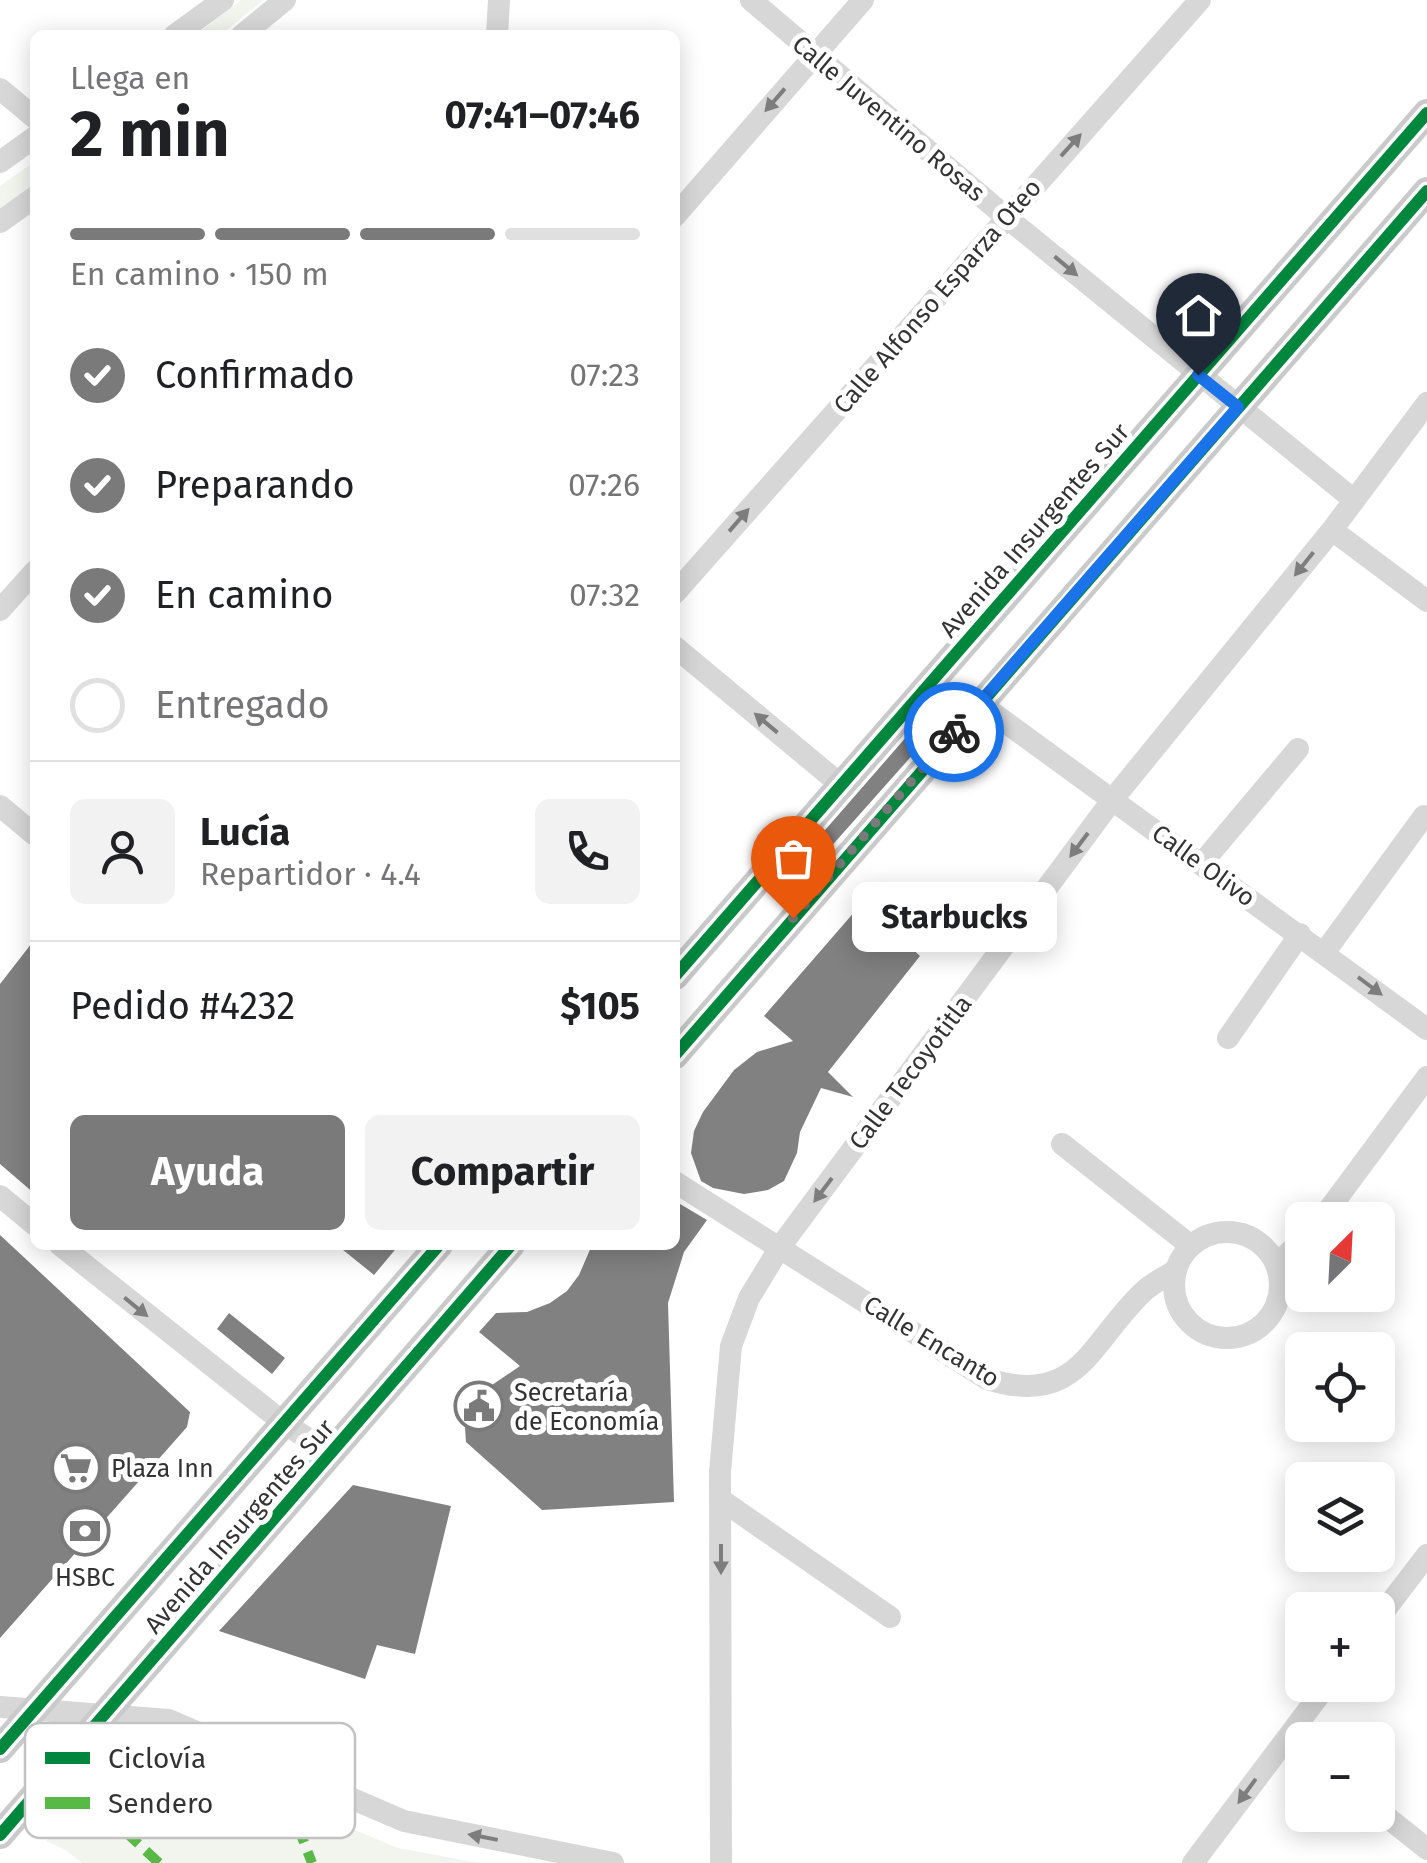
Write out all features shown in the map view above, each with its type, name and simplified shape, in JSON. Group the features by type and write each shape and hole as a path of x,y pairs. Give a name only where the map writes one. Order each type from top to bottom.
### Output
{"main road":[{"name":"Avenida Insurgentes Sur","path":"680,970 1427,113"},
{"path":"680,1049 1427,191"},
{"name":"Avenida Insurgentes Sur","path":"0,1749 436,1250"},
{"name":"Avenida Insurgentes Sur","path":"99,1723 507,1250"},
{"name":"Avenida Insurgentes Sur","path":"0,1835 25,1807"}],"street":[{"path":"181,30 223,0"},
{"path":"248,30 285,0"},
{"path":"497,30 499,0"},
{"name":"Calle Juventino Rosas","path":"751,0 1006,217 1354,500"},
{"path":"680,210 863,0"},
{"name":"Calle Alfonso Esparza Oteo","path":"680,587 1200,0"},
{"path":"0,89 30,114"},
{"path":"0,162 30,140"},
{"path":"0,222 30,201"},
{"name":"Calle Tecoyotitla","path":"722,1863 720,1499 732,1346 750,1298 780,1247 1113,799 1332,530 1427,403"},
{"path":"1332,530 1427,600"},
{"path":"0,610 30,577"},
{"path":"680,651 841,786"},
{"name":"Calle Olivo","path":"980,702 1427,1029"},
{"path":"1202,863 1298,750"},
{"path":"0,806 30,831"},
{"path":"1324,953 1424,816"},
{"path":"1228,1038 1300,934"},
{"path":"1334,1202 1427,1077"},
{"path":"1062,1144 1191,1246"},
{"name":"Calle Encanto","path":"680,1185 987,1379 1014,1388 1046,1384 1074,1371 1094,1354 1144,1291 1176,1270"},
{"path":"0,1196 30,1221"},
{"path":"1231,1232 1258,1242 1276,1264 1279,1298 1261,1327 1246,1335 1212,1336 1196,1329 1176,1301 1176,1270 1191,1246 1217,1234 1231,1232"},
{"path":"66,1250 284,1423 331,1454"},
{"path":"1276,1264 1285,1256"},
{"path":"720,1499 890,1617"},
{"path":"1395,1598 1425,1562"},
{"path":"0,1707 175,1723"},
{"path":"1193,1863 1285,1756"},
{"path":"355,1800 404,1821 613,1863"},
{"path":"1395,1824 1427,1849"}],"shaded area":[{"path":"241,0 263,0 227,30 202,30"},
{"path":"30,165 30,190 0,211 0,186"},
{"path":"355,1830 398,1848 479,1863 82,1863 46,1841 355,1838"}],"building":[{"path":"935,704 948,715 796,886 785,876"},
{"path":"863,902 920,956 828,1072 853,1097 821,1088 800,1132 797,1153 784,1181 768,1190 744,1194 713,1188 701,1181 691,1153 694,1131 703,1112 734,1070 757,1052 793,1041 764,1016"},
{"path":"30,945 30,1190 0,1164 0,984"},
{"path":"680,1204 707,1220 684,1252 668,1303 674,1502 542,1510 466,1442 469,1419 489,1404 492,1385 520,1366 479,1332 496,1313 527,1312 550,1303 567,1291 590,1250 680,1250"},
{"name":"Plaza Inn","path":"0,1235 190,1412 187,1427 0,1638"},
{"path":"343,1250 395,1250 374,1275"},
{"path":"229,1313 285,1358 272,1374 217,1329"},
{"path":"353,1485 451,1506 415,1654 377,1645 365,1679 219,1631"}],"marked path":[{"path":"132,1838 159,1863"},
{"path":"302,1838 312,1863"}],"cycle path":[{"path":"680,970 1427,113"},
{"path":"680,1049 1427,191"},
{"path":"0,1749 435,1250"},
{"path":"97,1723 507,1250"},
{"path":"0,1835 25,1806"}],"way so far":[{"path":"793,918 954,732"}],"place":[{"name":"Starbucks","path":"793,918"},
{"name":"Secretaría de Economía","path":"479,1406"},
{"name":"Plaza Inn","path":"76,1468"},
{"name":"HSBC","path":"85,1531"}],"route":[{"path":"954,732 1238,407 1198,375"}]}
